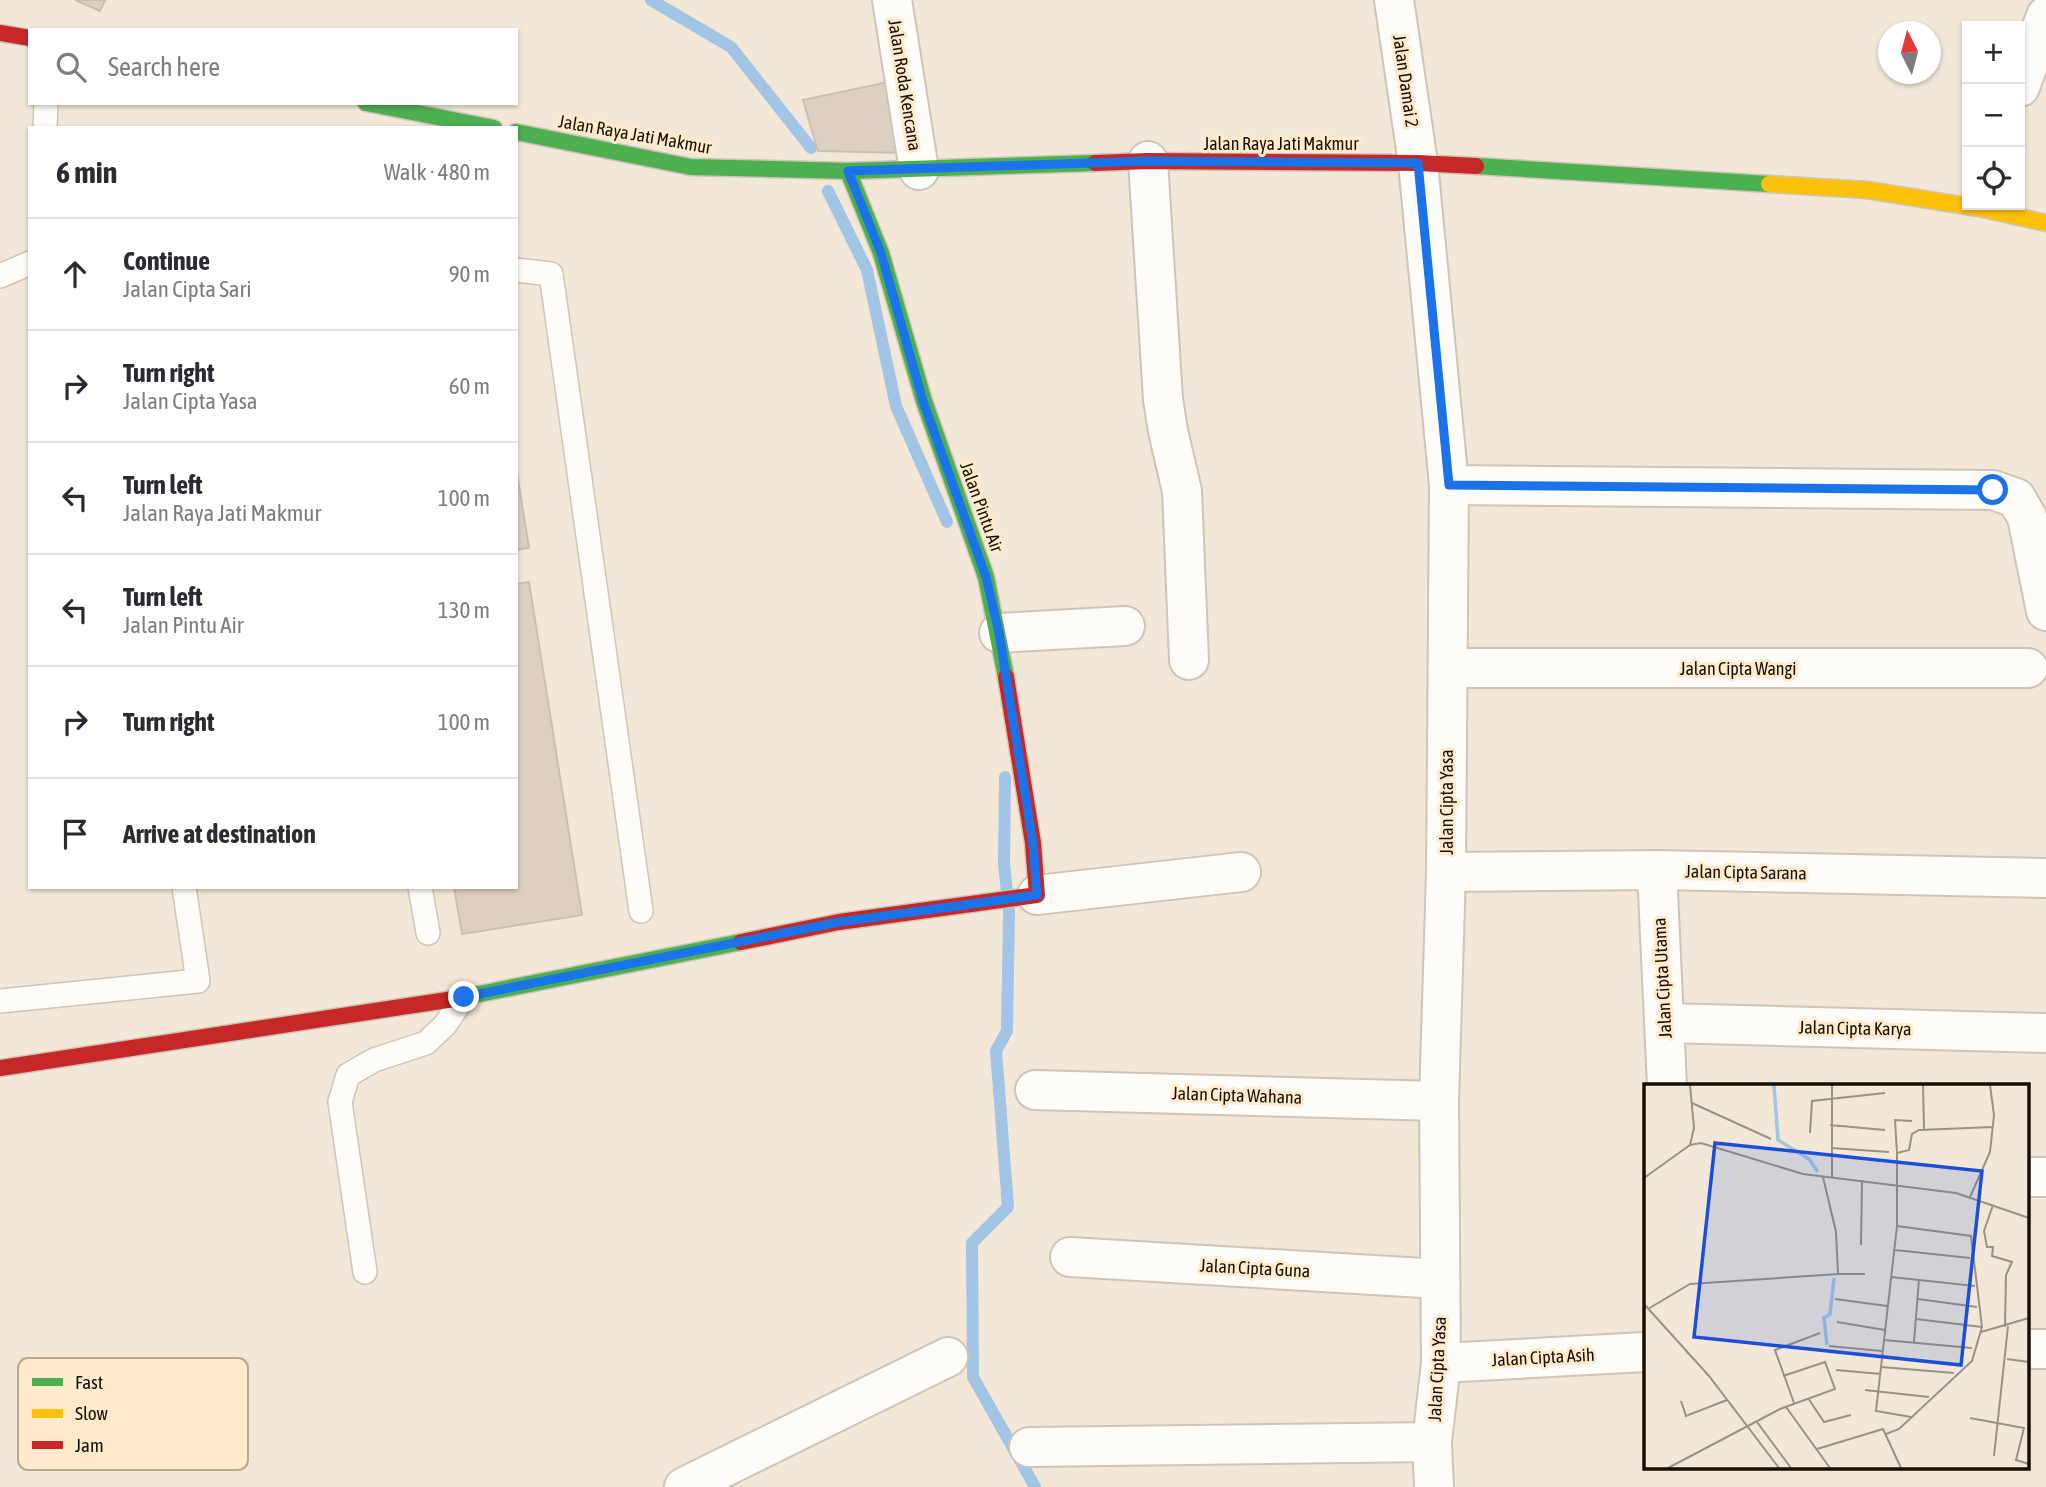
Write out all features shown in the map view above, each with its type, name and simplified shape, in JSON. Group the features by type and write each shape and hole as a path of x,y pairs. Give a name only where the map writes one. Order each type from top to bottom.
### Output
{"street":[{"name":"Jalan Roda Kencana","path":"892,0 919,170"},
{"name":"Jalan Damai 2","path":"1394,0 1418,163"},
{"path":"2021,84 2046,16"},
{"path":"0,33 28,38"},
{"path":"376,105 484,126"},
{"name":"Jalan Raya Jati Makmur","path":"518,132 691,167 848,171 1148,161 1418,163 1867,190 1962,204"},
{"path":"1148,161 1163,399 1182,491 1189,660"},
{"name":"Jalan Cipta Yasa","path":"1418,163 1449,485 1446,872 1438,1101 1441,1363 1432,1442 1434,1487"},
{"name":"Jalan Pintu Air","path":"848,171 881,253 923,401 986,577 999,633 1036,858 1030,896"},
{"name":"Jalan Raya Jati Makmur","path":"1992,210 2046,223"},
{"path":"1449,485 1993,490 2016,498 2027,517 2046,611"},
{"path":"999,633 1125,626"},
{"name":"Jalan Cipta Wangi","path":"1448,668 2028,668"},
{"name":"Jalan Cipta Sarana","path":"1446,872 1657,870 2046,878"},
{"name":"Jalan Cipta Utama","path":"1657,870 1667,1084"},
{"path":"0,1069 464,997 839,922 1030,896 1241,872"},
{"name":"Jalan Cipta Karya","path":"1665,1023 2046,1033"},
{"name":"Jalan Cipta Wahana","path":"1035,1090 1438,1101"},
{"path":"2028,1177 2046,1177"},
{"name":"Jalan Cipta Guna","path":"1070,1257 1440,1279"},
{"path":"2028,1349 2046,1349"},
{"name":"Jalan Cipta Asih","path":"1441,1363 1644,1352"},
{"path":"684,1487 948,1356"},
{"name":"Jalan Cipta Yasa","path":"1029,1447 1432,1442"}],"lane":[{"path":"45,126 46,105"},
{"path":"0,276 28,264"},
{"path":"518,270 551,274 641,911"},
{"path":"0,1001 198,981 184,889"},
{"path":"420,889 428,933"},
{"path":"365,1272 340,1102 348,1075 374,1060 426,1043 445,1025 464,997"}],"building":[{"path":"75,0 105,0 100,11"},
{"path":"893,81 908,153 818,151 803,100"},
{"path":"518,479 529,548 518,550"},
{"path":"529,582 582,915 462,934 454,889 518,889 518,584"}],"waterway":[{"path":"651,0 731,47 811,148"},
{"path":"828,191 867,270 896,406 947,522"},
{"path":"1005,777 1004,864 1009,911 1007,1031 996,1051 1008,1207 972,1243 973,1377 1035,1487"}],"traffic: fast":[{"path":"376,105 484,126"},
{"path":"518,132 691,167 848,171 1095,163"},
{"path":"1476,166 1769,184"},
{"path":"848,171 881,253 924,401 986,577 1006,677"},
{"path":"454,999 741,942"}],"traffic: slow":[{"path":"1769,184 1867,190 1979,208 2046,223"}],"traffic: jam":[{"path":"0,33 28,38"},
{"path":"1095,163 1418,163 1476,166"},
{"path":"741,942 839,922 1037,895 1033,843 1006,677"},
{"path":"0,1068 454,999"}],"route":[{"path":"464,997 839,922 1037,895 1036,858 999,633 986,577 923,401 881,253 848,171 1148,161 1418,163 1449,485 1993,490"}]}
